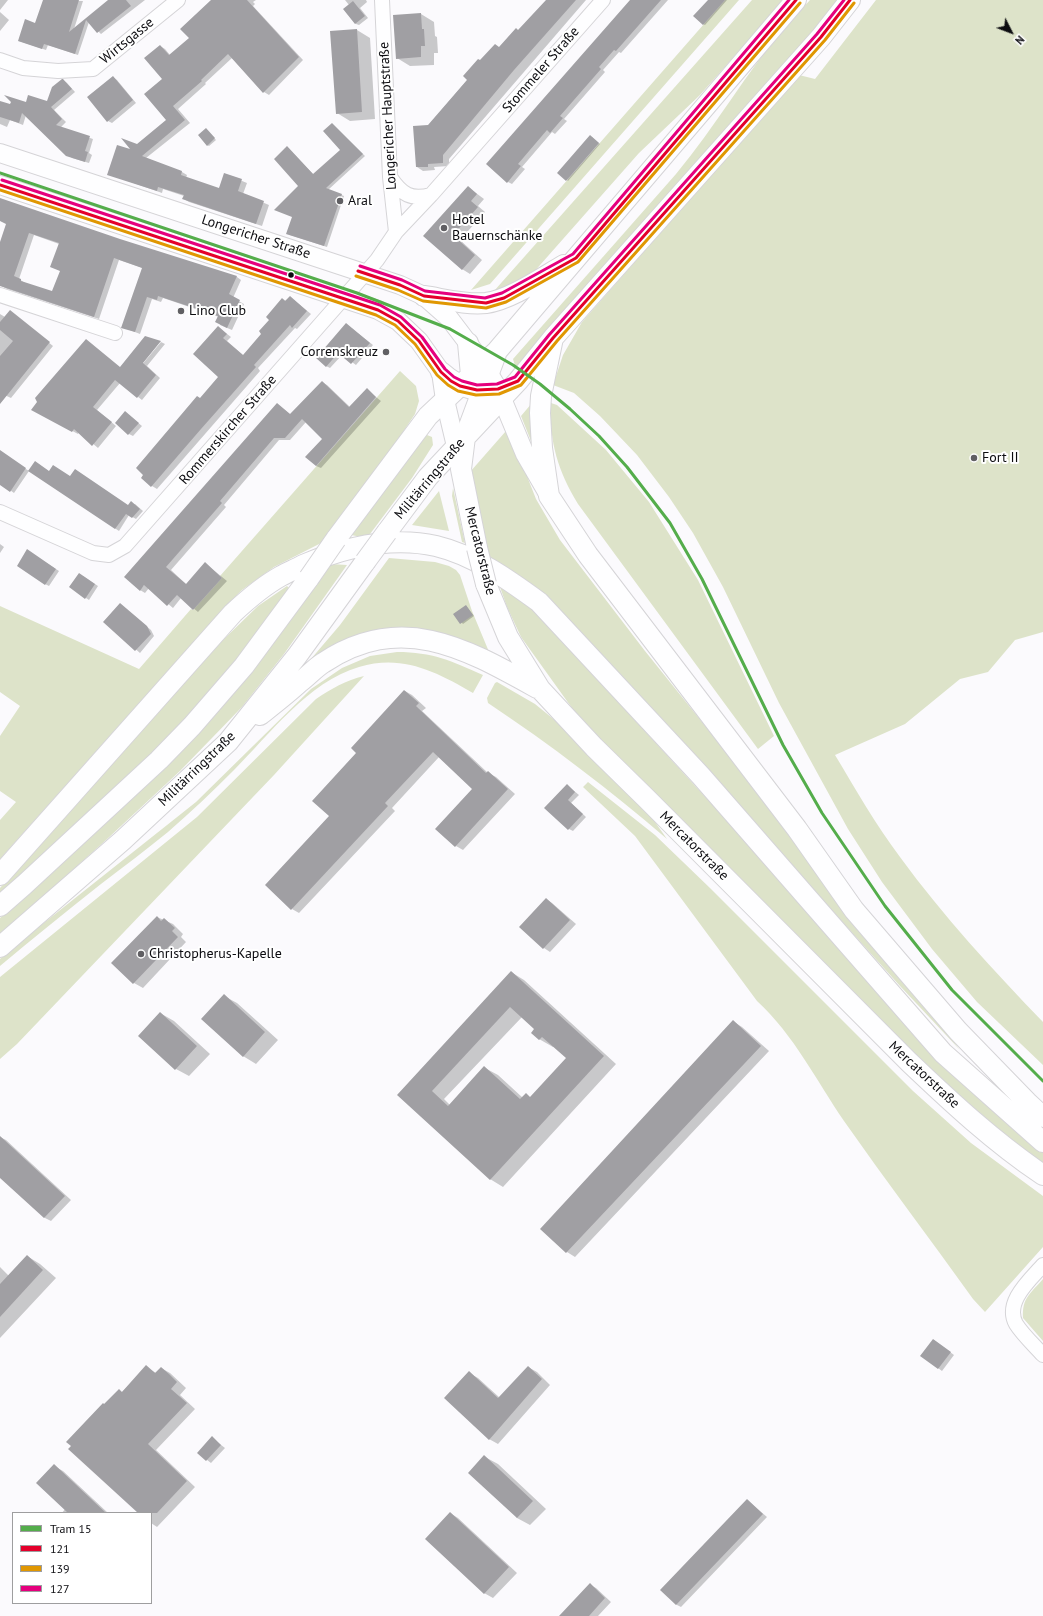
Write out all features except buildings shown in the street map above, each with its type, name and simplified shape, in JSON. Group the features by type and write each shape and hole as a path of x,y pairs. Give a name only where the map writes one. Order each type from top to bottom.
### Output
{"main road":[{"name":"Militärringstraße","path":"0,947 123,840 228,742 297,656 387,532 458,440 483,379 576,258 796,0"},
{"path":"441,372 451,381 483,379 518,381 553,338 821,37 850,0"},
{"path":"424,296 486,303 504,298 576,258"},
{"path":"553,338 540,413 542,448 549,496 588,555 797,829 854,910 958,1031 1043,1117"},
{"path":"468,343 483,379"},
{"name":"Militärringstraße","path":"0,906 159,760 192,726 244,666 428,416 445,400 483,379"},
{"path":"458,440 463,411 483,379"},
{"name":"Mercatorstraße","path":"458,440 461,469 486,584 508,637 540,689 594,747 647,798 909,1062 981,1128 1043,1175"},
{"path":"0,875 233,613 256,592 282,575 348,548 386,542 417,543 437,546 469,558 514,584 540,602 701,776 943,1053 1043,1142"},
{"path":"228,742 322,663 369,640 390,637 414,637 437,642 462,650 540,689"}],"street":[{"name":"Wirtsgasse","path":"0,60 23,68 58,71 93,69 178,0"},
{"name":"Longericher Hauptstraße","path":"382,0 390,178 396,232"},
{"name":"Stommeler Straße","path":"342,299 377,260 396,232 431,195 603,0"},
{"name":"Longericher Straße","path":"0,153 400,285 424,296 449,318 468,343"},
{"path":"390,178 396,186 410,196 419,198 431,195"},
{"path":"0,185 378,310 398,321 419,341 441,372 445,400 458,440"},
{"path":"0,295 115,333"},
{"name":"Rommerskircher Straße","path":"0,512 93,553 109,555 125,546 342,299"},
{"path":"483,379 549,496"},
{"path":"1043,1265 1022,1288 1015,1302 1013,1315 1016,1324 1043,1355"}],"green space":[{"path":"725,0 739,0 490,284 471,290"},
{"path":"752,0 784,0 700,95 639,153 533,273 515,286 494,291"},
{"path":"810,0 841,0 518,366 515,366 513,359 676,174 771,45 785,27"},
{"path":"876,0 1043,0 1043,632 1015,640 988,672 960,679 905,724 835,755 866,807 916,879 969,942 1043,1022 1043,1065 977,1002 932,949 882,882 848,829 779,703 723,587 693,533 669,497 637,455 600,416 574,393 553,385 563,355 582,322 799,75 815,79"},
{"path":"400,371 416,386 419,401 415,414 323,542 274,567 242,590 222,610 0,859 0,820 16,802 0,791 0,736 20,706 0,692 0,606 139,669 191,609 193,610 222,578 220,576"},
{"path":"532,403 533,446 521,416"},
{"path":"551,403 557,405 606,450 649,502 698,580 774,736 758,749 578,504 565,480 556,456 553,443"},
{"path":"506,431 521,461 536,499 560,540 645,651 735,763 960,1050 900,986 713,778 531,584 489,557 483,551 470,472"},
{"path":"427,435 432,437 433,445 412,478 367,538 351,535 422,439"},
{"path":"453,488 465,543 462,542 452,496"},
{"path":"439,491 449,531 412,525"},
{"path":"389,558 435,562 449,566 456,570 460,575 472,611 492,659 411,631 293,680 340,625"},
{"path":"331,564 347,565 284,654 242,707 180,771 105,841 0,935 0,918 55,869"},
{"path":"287,586 289,588 248,646 218,682 155,751 0,894 0,888 223,640 258,606"},
{"path":"500,587 530,606 754,850 1043,1149 1043,1165 1020,1148 939,1080 582,722 521,637 507,607"},
{"path":"397,652 410,652 442,658 483,675 473,693 446,678 419,667 390,663 359,667 340,674 323,684 291,711 226,778 168,832 0,966 0,959 6,953 196,802 311,689 342,668 370,656"},
{"path":"364,676 274,775 17,1044 0,1059 0,977 197,817 316,699 339,685"},
{"path":"497,682 535,704 562,726 648,812 667,839 580,768 488,703 487,698"},
{"path":"588,782 655,835 913,1091 971,1143 1043,1196 1043,1247 985,1312 973,1299 844,1121 804,1058 782,1028 757,1001 635,836 583,787"},
{"path":"1043,1279 1043,1341 1023,1318 1023,1311 1025,1301"}],"tram line":[{"name":"15","path":"0,173 357,293 450,329 513,365 540,384 570,409 599,436 627,467 670,523 702,579 783,745 822,813 885,906 952,990 1043,1081"}],"transit line":[{"name":"127","path":"360,266 402,280 425,291 485,298 502,293 573,254 789,0"},
{"name":"121","path":"358,271 400,285 424,296 486,303 504,298 576,258 796,0"},
{"name":"127","path":"2,180 380,305 401,317 422,337 445,369 454,377 477,385 497,384 515,377 549,335 817,34 844,0"},
{"name":"121","path":"0,185 378,310 398,321 419,341 441,372 451,381 460,386 477,390 498,389 518,381 553,338 821,37 850,0"},
{"name":"139","path":"356,276 398,290 423,301 486,308 506,302 578,262 800,3"},
{"name":"139","path":"0,190 376,315 395,325 415,344 437,375 448,385 458,391 476,395 499,394 521,385 557,341 825,40 854,3"}],"place":[{"name":"Aral","path":"340,201"},
{"name":"Hotel Bauernschänke","path":"444,228"},
{"name":"Lino Club","path":"181,311"},
{"name":"Correnskreuz","path":"386,352"},
{"name":"Fort II","path":"974,458"},
{"name":"Christopherus-Kapelle","path":"141,954"}]}
